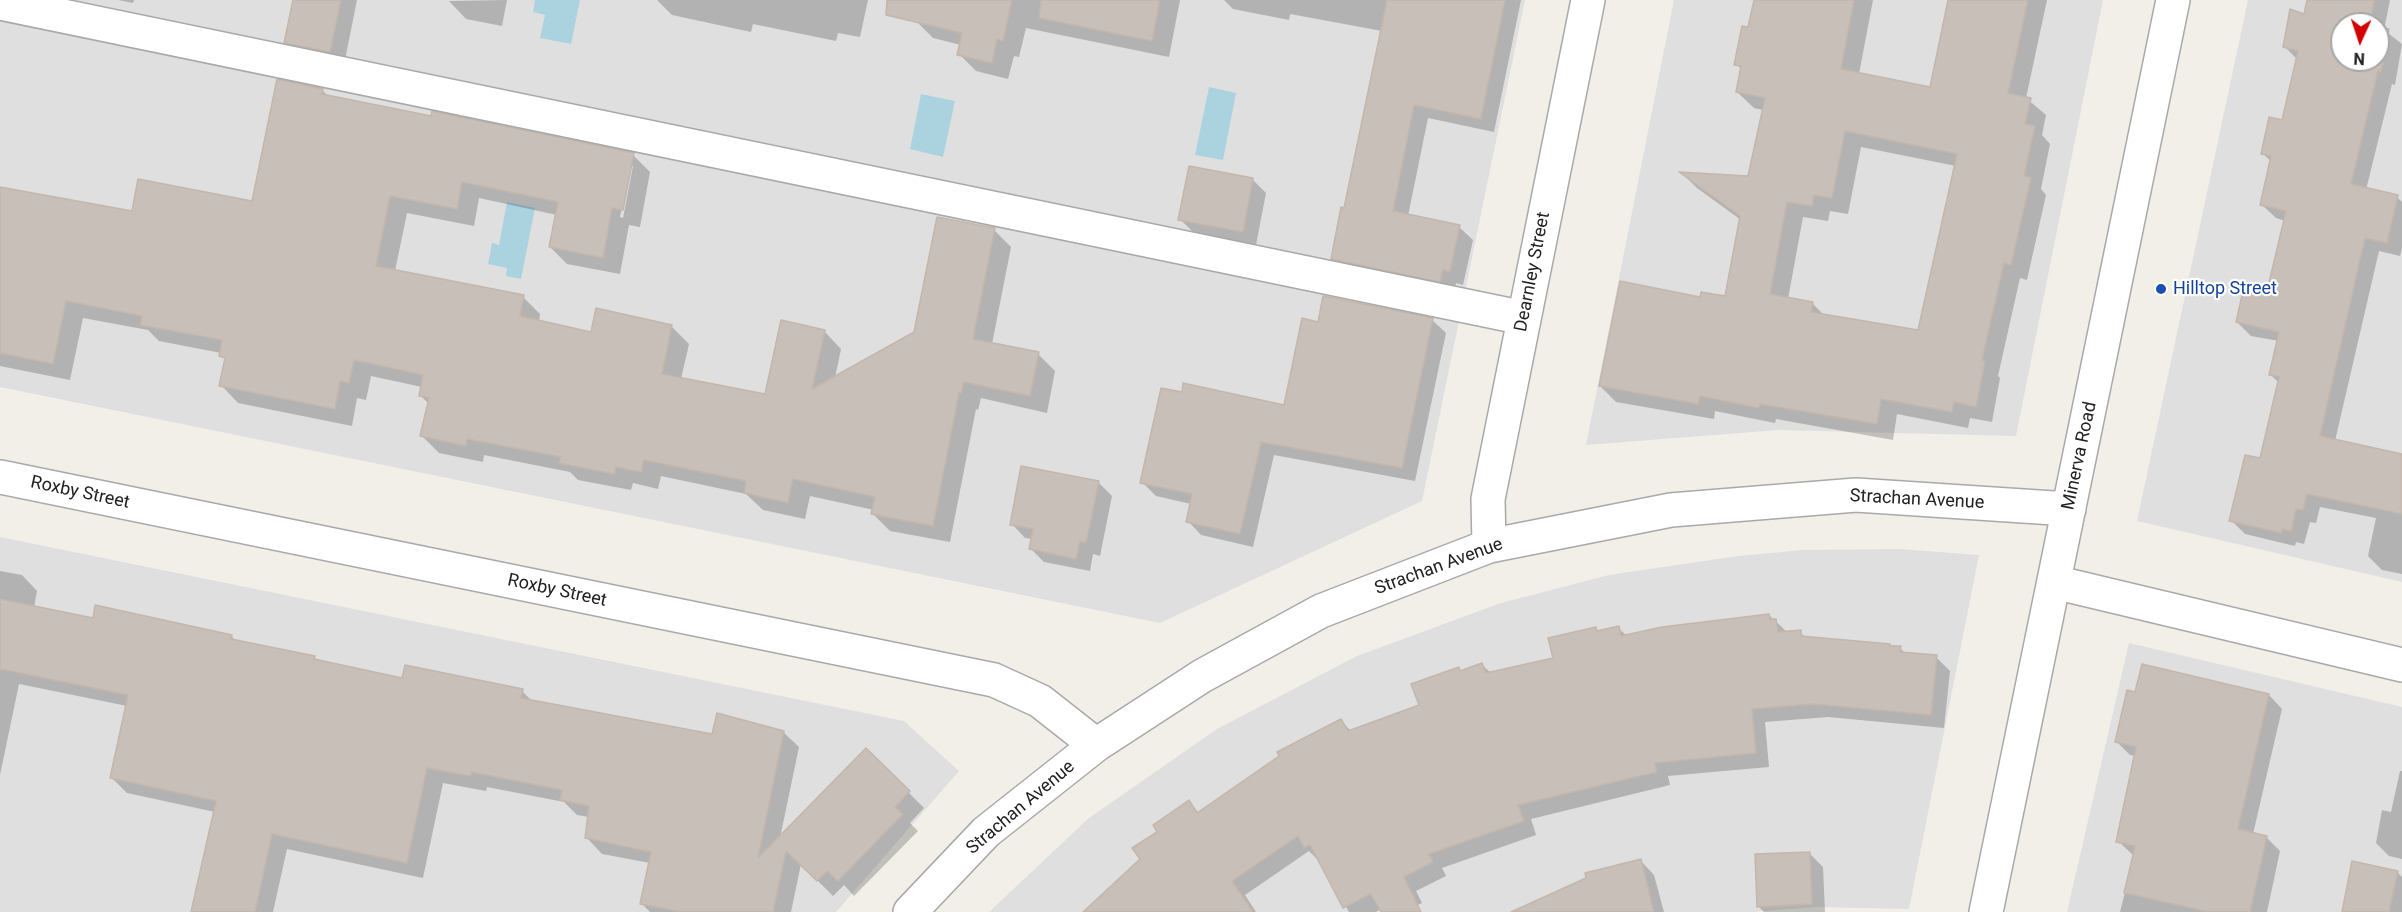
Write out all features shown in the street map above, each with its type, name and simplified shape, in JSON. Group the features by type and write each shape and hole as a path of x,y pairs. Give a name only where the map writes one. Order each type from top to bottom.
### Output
{"street":[{"name":"Dearnley Street","path":"1489,546 1488,499 1588,0"},
{"name":"Minerva Road","path":"1986,912 2173,0"},
{"path":"0,3 1524,318"},
{"name":"Roxby Street","path":"0,477 994,680 1040,701 1096,745"},
{"name":"Strachan Avenue","path":"910,912 986,832 1096,745 1202,676 1321,611 1489,546 1671,510 1856,495 2069,509"},
{"path":"2054,582 2402,665"}],"shaded area":[{"path":"0,0 1525,0 1422,501 1160,623 0,387"},
{"path":"1674,0 2103,0 2016,436 1779,430 1586,445"},
{"path":"2248,0 2402,0 2402,582 2137,521"},
{"path":"0,537 904,721 959,771 836,912 0,912"},
{"path":"1899,549 1979,555 1909,909 1816,907 1755,912 989,912 1089,818 1217,729 1357,656 1501,603 1609,575 1738,556 1803,550"},
{"path":"2129,643 2402,707 2402,912 2067,912"}],"water":[{"path":"535,0 580,0 571,44 540,38 545,15 533,12"},
{"path":"1209,87 1236,93 1223,160 1195,155"},
{"path":"921,94 955,101 943,157 910,149"},
{"path":"507,202 535,208 521,279 506,276 507,268 488,264 492,243 499,245"}],"building":[{"path":"293,0 341,0 330,52 284,43"},
{"path":"887,0 1012,0 1003,41 997,39 992,63 957,55 962,33 886,15"},
{"path":"1041,0 1160,0 1152,41 1039,18"},
{"path":"1387,0 1505,0 1481,119 1414,105 1393,211 1460,225 1450,272 1443,270 1440,282 1331,259 1341,207 1344,208"},
{"path":"1754,0 1854,0 1841,69 1930,87 1948,0 2028,0 2008,93 2031,98 2025,124 2035,126 2024,176 2031,178 2011,265 2004,263 1982,360 1985,361 1976,407 1954,402 1952,412 1881,399 1877,424 1760,404 1759,408 1700,396 1698,404 1599,386 1620,281 1700,297 1701,292 1725,296 1740,216 1679,172 1748,176 1765,98 1736,92 1741,66 1734,65 1742,26 1748,27","holes":["1845,131 1957,154 1918,330 1811,312 1813,302 1770,294 1787,202 1812,206 1814,195 1832,198"]},
{"path":"2307,0 2374,0 2372,12 2330,12 2330,72 2378,72 2351,184 2398,195 2387,243 2365,238 2320,436 2402,454 2402,514 2307,494 2303,510 2296,509 2291,531 2282,529 2281,533 2229,521 2245,455 2260,458 2279,377 2269,375 2279,332 2236,322 2245,282 2268,287 2286,211 2260,205 2271,156 2261,154 2269,117 2282,120 2298,51 2283,47 2290,9 2304,14"},
{"path":"277,79 323,89 322,94 431,116 432,111 634,153 623,210 612,208 603,258 549,247 558,202 462,182 457,209 390,196 376,266 524,295 520,316 591,332 596,308 672,325 662,374 765,394 781,320 825,330 812,389 914,332 937,217 995,228 973,339 1039,352 1030,396 964,382 961,393 959,393 933,526 871,514 875,497 793,479 788,503 744,493 746,481 644,460 641,472 616,467 614,474 559,463 561,457 467,439 466,446 420,436 429,398 419,396 423,375 354,360 349,383 340,381 335,409 219,386 225,358 219,356 222,340 140,325 142,316 66,301 53,364 0,353 0,187 132,211 138,179 252,201"},
{"path":"1189,166 1253,178 1243,232 1178,220"},
{"path":"1323,296 1433,318 1402,468 1261,442 1240,534 1186,522 1192,494 1140,483 1161,388 1182,392 1183,383 1284,405 1302,318 1318,322"},
{"path":"1021,466 1099,481 1086,543 1080,541 1076,559 1029,549 1033,529 1010,525"},
{"path":"0,599 93,618 95,605 232,635 231,639 315,656 314,659 402,678 405,665 523,689 521,698 712,734 717,713 784,731 758,858 866,748 910,791 895,807 903,814 838,881 827,871 817,881 786,851 773,912 682,912 640,904 651,852 585,838 589,806 560,800 562,790 471,772 471,776 427,768 407,863 272,834 255,912 191,912 216,801 110,778 128,695 0,669"},
{"path":"1769,614 1770,619 1776,619 1778,632 1801,630 1801,636 1890,644 1890,646 1901,646 1900,652 1937,655 1931,715 1813,704 1752,709 1756,753 1655,763 1657,772 1518,805 1524,821 1429,854 1433,862 1404,877 1421,912 1381,912 1371,894 1343,908 1310,845 1304,848 1298,836 1232,881 1253,912 1083,912 1140,859 1132,848 1157,832 1153,825 1189,800 1197,813 1279,756 1277,752 1341,719 1348,731 1419,705 1411,684 1459,667 1460,671 1482,663 1486,673 1553,658 1548,638 1596,627 1597,631 1619,626 1621,636 1662,627"},
{"path":"2142,664 2269,694 2238,829 2267,836 2250,912 2209,912 2124,893 2135,846 2116,842 2136,747 2115,742 2127,690 2135,692"},
{"path":"1810,852 1812,904 1757,907 1755,854"},
{"path":"1641,859 1654,912 1511,912 1586,878 1585,873"},
{"path":"2352,861 2398,871 2389,912 2342,912"}],"place":[{"name":"Hilltop Street","path":"2161,289"}]}
